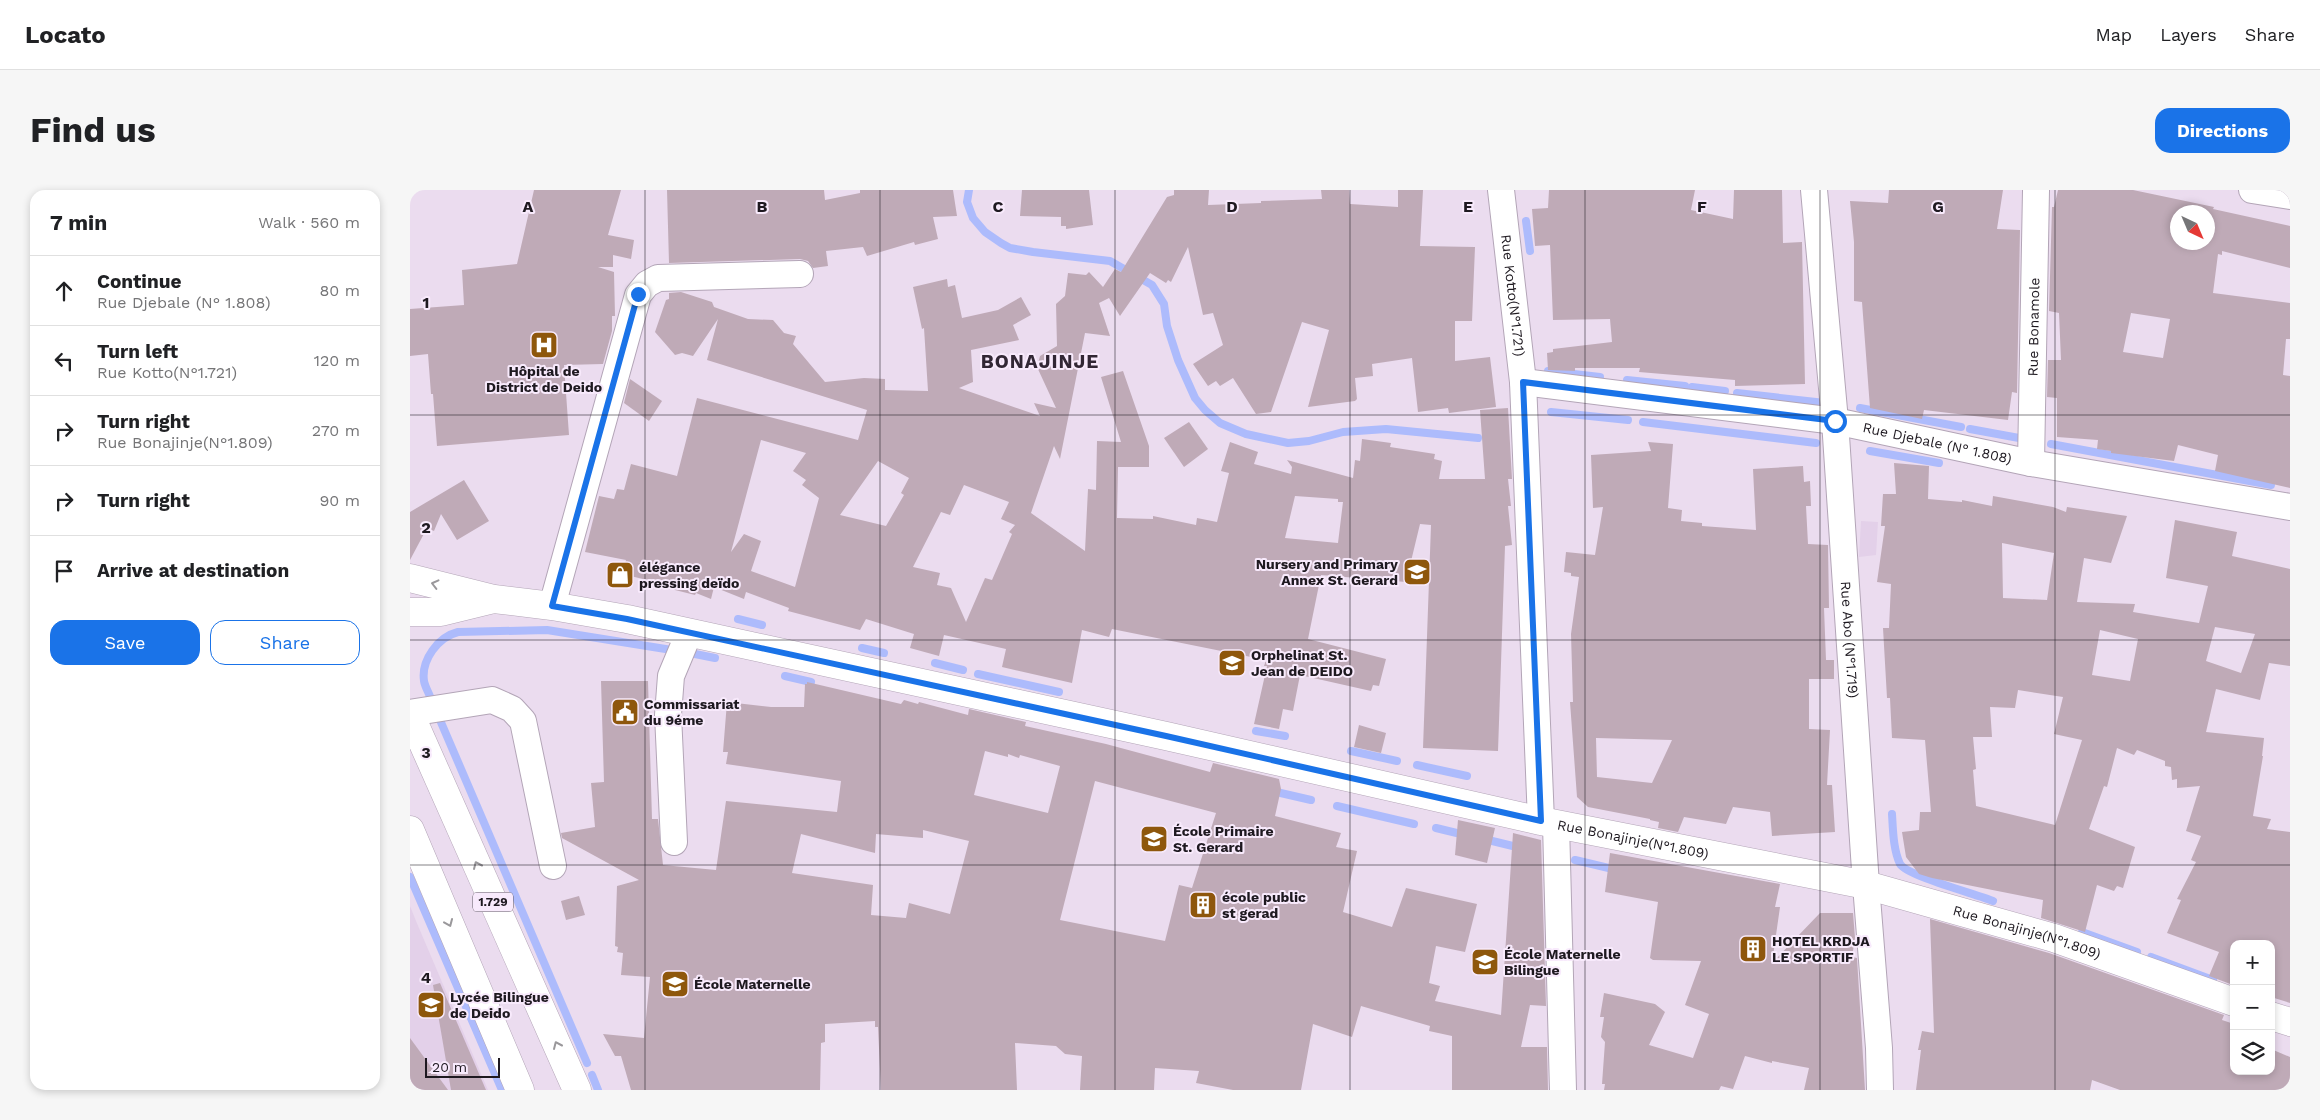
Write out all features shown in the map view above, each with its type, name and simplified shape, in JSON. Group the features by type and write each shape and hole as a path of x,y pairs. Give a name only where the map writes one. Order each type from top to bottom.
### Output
{"main road":[{"name":"Rue Bonajinje(N°1.809)","path":"410,578 494,599 552,606 690,633 1166,736 1548,823 1866,885 2054,938 2230,1001"},
{"name":"Rue Bonajinje(N°1.809)","path":"410,612 440,612 494,599"},
{"name":"1.729","path":"410,714 577,1090"},
{"path":"410,830 520,1090"},
{"path":"2275,1017 2290,1022"}],"street":[{"name":"Rue Kotto(N°1.721)","path":"1501,190 1523,382 1563,1090"},
{"name":"Rue Abo (N°1.719)","path":"1814,190 1835,421 1866,885 1879,1048 1880,1090"},
{"name":"Rue Bonamole","path":"2031,464 2036,190"},
{"path":"2252,190 2290,196"},
{"path":"552,606 638,294 647,284 658,278 800,274"},
{"name":"Rue Djebale (N° 1.808)","path":"1523,382 1835,421 2031,464 2290,507"},
{"path":"674,842 668,715 671,676 690,633"},
{"path":"410,714 492,700 512,709 523,721 553,866"}],"shaded area":[{"path":"1861,521 1878,522 1876,555 1859,557"},
{"name":"Lycée Bilingue de Deido","path":"410,906 416,921 488,1090 410,1090"}],"building":[{"path":"534,190 621,190 608,235 634,240 631,259 613,255 613,267 598,267 614,272 615,316 612,316 612,331 603,364 564,365 569,435 437,446 428,354 410,356 410,309 464,305 462,270 517,264"},
{"path":"667,190 824,190 825,200 860,193 860,190 953,190 957,216 933,217 938,239 915,245 914,242 867,256 863,247 826,251 828,266 813,268 808,261 800,259 669,263"},
{"path":"1022,190 1089,190 1093,225 1066,229 1066,226 1061,226 1061,217 1020,216"},
{"path":"1174,190 1209,190 1208,205 1322,199 1321,190 1349,190 1350,204 1398,207 1398,190 1423,190 1420,246 1475,247 1472,321 1455,321 1455,361 1490,357 1496,407 1449,413 1448,408 1418,412 1412,358 1372,364 1373,376 1355,378 1357,399 1355,401 1308,407 1329,330 1302,322 1271,412 1256,414 1233,378 1220,386 1216,381 1208,386 1193,364 1223,345 1213,313 1203,315 1188,247 1171,282 1168,280 1166,283 1150,273 1120,316 1109,298 1099,303 1110,336 1085,333 1060,459 1054,446 1031,513 1085,551 1088,489 1096,490 1097,441 1121,442 1101,377 1123,371 1149,446 1149,467 1118,467 1117,518 1153,519 1153,516 1196,525 1197,518 1217,522 1229,473 1221,471 1230,442 1258,452 1254,464 1291,474 1292,467 1287,460 1353,478 1355,460 1360,461 1362,439 1391,443 1390,447 1435,454 1434,459 1442,461 1439,479 1485,479 1480,410 1508,408 1512,479 1508,479 1511,506 1508,506 1512,545 1505,546 1498,751 1423,748 1431,525 1420,524 1406,582 1321,575 1308,639 1386,659 1379,686 1373,685 1371,691 1300,675 1293,711 1283,709 1279,729 1254,724 1267,666 1264,666 1266,660 1112,629 1109,637 1082,630 1072,683 1002,667 1006,649 944,635 939,656 910,648 914,634 866,619 860,630 788,611 789,608 746,592 744,599 714,587 711,599 696,593 695,595 663,587 664,584 622,574 626,560 585,552 599,496 614,499 617,489 624,490 631,464 677,476 697,398 858,440 867,410 707,360 718,319 693,356 682,353 675,355 655,332 666,300 669,299 669,293 681,292 712,302 714,307 748,319 773,320 784,333 796,336 793,344 825,382 864,378 885,379 885,390 928,391 924,328 922,329 913,287 947,279 948,287 955,285 962,318 998,310 1021,297 1031,315 1013,325 1019,340 971,350 973,382 959,388 1040,416 1034,403 1056,408 1037,367 1040,356 1057,346 1056,304 1065,296 1068,273 1086,275 1089,272 1103,287 1115,269 1121,272 1167,197 1174,195","holes":["761,440 806,453 793,471 806,480 802,485 819,498 795,587 751,571 761,541 744,534 731,552","878,461 909,478 901,493 904,495 886,526 840,515","964,485 1009,502 1001,519 1015,525 1009,532 1012,534 992,580 985,578 966,622 951,588 937,585 940,573 913,567 941,512 950,515","1295,496 1338,499 1338,502 1343,502 1338,543 1285,538"]},
{"path":"1549,190 1695,190 1691,210 1733,219 1734,190 1782,190 1783,243 1802,242 1805,384 1735,386 1735,380 1639,372 1640,368 1575,368 1575,371 1548,370 1547,353 1553,352 1553,349 1612,342 1610,319 1553,320 1550,245 1535,246 1532,209 1548,208"},
{"path":"1889,190 2003,190 1997,229 2020,230 2017,393 2012,392 2008,420 1924,410 1922,419 1870,408 1862,302 1854,301 1854,242 1850,201 1888,203"},
{"path":"2058,190 2133,190 2204,205 2170,205 2170,250 2215,250 2215,209 2290,226 2290,268 2222,251 2222,255 2218,254 2213,293 2290,303 2290,339 2286,339 2283,375 2290,376 2290,488 2215,471 2218,455 2178,445 2174,461 2111,453 2111,451 2097,449 2098,440 2057,437 2057,398 2047,397 2048,360 2061,360 2059,313 2049,311 2052,207 2054,207","holes":["2131,313 2170,319 2163,358 2123,352"]},
{"path":"630,379 662,401 649,421 624,403"},
{"path":"1189,422 1208,449 1184,467 1164,438"},
{"path":"1648,442 1673,444 1668,508 1682,510 1681,521 1702,523 1702,526 1756,530 1753,469 1803,466 1804,482 1810,481 1811,506 1806,506 1808,544 1828,545 1829,608 1824,608 1826,660 1834,660 1834,679 1809,679 1809,729 1830,730 1827,785 1832,785 1835,832 1772,836 1770,812 1733,807 1726,824 1684,817 1678,832 1658,828 1659,822 1650,819 1588,807 1577,797 1570,702 1573,702 1571,634 1579,577 1571,576 1571,573 1564,572 1566,552 1595,555 1603,507 1593,508 1591,455 1651,451","holes":["1596,738 1672,740 1652,783 1597,777"]},
{"path":"1894,463 1929,466 1928,499 1962,502 1962,500 1992,506 1993,496 2053,507 2066,512 2067,507 2127,516 2111,563 2084,558 2077,602 2135,604 2133,612 2199,623 2208,586 2166,578 2175,520 2237,532 2232,556 2290,569 2290,666 2269,663 2260,700 2216,689 2206,732 2264,738 2263,756 2253,816 2271,819 2267,829 2290,832 2290,1003 2275,998 2275,940 2230,940 2230,984 2209,976 2219,952 2167,933 2181,900 2177,899 2196,862 2191,860 2201,836 2186,831 2200,786 2177,788 2177,779 2172,780 2171,767 2165,766 2165,761 2137,750 2134,755 2117,748 2107,787 2104,786 2089,829 2135,847 2123,888 2117,886 2114,891 2097,885 2085,932 2041,918 2043,900 1919,874 1906,857 1902,832 1919,830 1920,812 1931,812 1925,740 1892,738 1890,698 1887,698 1883,628 1889,628 1891,584 1877,582 1885,526 1881,526 1883,494 1896,494","holes":["2002,543 2054,553 2047,600 2003,598","2215,627 2255,634 2241,673 2206,661","2100,630 2138,639 2130,681 2092,675","2018,690 2063,697 2054,734 2082,740 2055,825 1976,806 1973,770 1976,769 1973,737 1992,737 1990,707 2015,708"]},
{"path":"464,480 489,521 457,540 441,514 434,531 427,528 410,560 410,512"},
{"path":"601,681 648,681 652,819 658,819 663,865 716,870 726,801 837,812 841,781 726,764 728,752 723,752 727,702 771,707 804,707 805,684 807,682 901,704 904,700 918,704 919,702 968,715 969,709 1026,722 1025,726 1106,744 1210,772 1213,763 1279,779 1281,789 1275,816 1341,833 1336,847 1357,851 1343,912 1392,927 1406,888 1477,904 1465,952 1436,946 1429,983 1440,986 1435,1001 1501,1015 1513,833 1541,840 1546,1006 1530,1005 1521,1047 1547,1047 1548,1090 1452,1090 1452,1036 1429,1031 1430,1026 1361,1006 1352,1037 1313,1024 1301,1090 1233,1090 1196,1083 1199,1071 1155,1068 1154,1090 1080,1090 1082,1056 1065,1054 1056,1046 1015,1043 1017,1090 881,1090 878,1027 875,1027 875,1021 825,1024 825,1042 821,1043 820,1090 631,1090 621,1056 615,1056 603,1034 644,1038 650,977 621,975 623,953 617,952 618,947 615,946 617,886 639,880 562,838 561,833 595,827 591,783 604,782","holes":["985,751 1008,757 1008,754 1019,758 1020,755 1060,766 1048,813 974,795","1095,781 1216,813 1192,888 1179,885 1165,941 1060,920","923,830 969,841 950,914 909,903 906,918 871,915 873,885 792,873 801,834 875,853 876,834 923,838"]},
{"path":"1359,725 1386,733 1381,753 1354,747"},
{"path":"1458,820 1495,828 1487,863 1455,855"},
{"path":"1610,853 1780,884 1775,907 1780,907 1772,963 1820,913 1853,913 1855,938 1852,957 1857,958 1865,1090 1804,1090 1809,1068 1772,1061 1772,1063 1745,1056 1733,1089 1721,1086 1719,1090 1604,1090 1605,1084 1602,1084 1605,1042 1601,1037 1604,1017 1600,1017 1604,993 1655,1004 1665,1012 1649,1045 1693,1058 1709,1014 1685,1005 1701,961 1653,960 1650,958 1658,902 1605,892"},
{"path":"579,896 585,915 566,920 561,901"},
{"path":"1930,919 2049,953 2224,1015 2222,1020 2230,1023 2230,1075 2275,1075 2275,1051 2290,1057 2290,1090 2120,1090 2092,1080 2090,1090 1916,1090 1921,1050 1918,1050 1922,1031 1934,1033"},
{"path":"440,983 486,1090 451,1090 433,985"},
{"path":"410,1038 448,1090 410,1090"}],"waterway":[{"path":"969,190 967,202 973,218 985,232 1010,248 1110,261 1152,285 1164,304 1167,326 1178,360 1195,398 1220,423 1246,434 1288,443 1309,441 1343,432 1386,429 1478,438"},
{"path":"1526,221 1530,251"},
{"path":"1548,371 1600,377"},
{"path":"1627,380 1685,386"},
{"path":"1692,387 1725,391"},
{"path":"1737,393 1825,403"},
{"path":"1860,408 1961,427"},
{"path":"1551,412 1628,420"},
{"path":"1643,422 1816,443"},
{"path":"1970,429 2019,438"},
{"path":"2051,444 2271,485"},
{"path":"1870,451 1939,463"},
{"path":"738,619 762,625"},
{"path":"431,699 424,681 425,665 438,644 458,632 547,630 678,651"},
{"path":"862,648 884,653"},
{"path":"695,654 715,658"},
{"path":"935,663 963,670"},
{"path":"978,674 1059,692"},
{"path":"785,676 811,682"},
{"path":"437,713 587,1063"},
{"path":"1256,731 1285,736"},
{"path":"1351,751 1397,761"},
{"path":"1417,765 1467,776"},
{"path":"1272,791 1311,800"},
{"path":"1337,806 1414,824"},
{"path":"1892,814 1896,852 1900,864 1905,869 1928,879 1993,901"},
{"path":"1436,828 1465,835"},
{"path":"1484,839 1521,848"},
{"path":"1575,860 1617,870"},
{"path":"410,877 502,1090"},
{"path":"2082,932 2137,952"},
{"path":"2151,957 2213,980"},
{"path":"592,1075 598,1090"}],"place":[{"name":"Hôpital de District de Deido","path":"544,345"},
{"name":"Nursery and Primary Annex St. Gerard","path":"1417,572"},
{"name":"élégance pressing deïdo","path":"620,575"},
{"name":"Orphelinat St. Jean de DEIDO","path":"1232,663"},
{"name":"Commissariat du 9éme","path":"625,712"},
{"name":"École Primaire St. Gerard","path":"1154,839"},
{"name":"école public st gerad","path":"1203,905"},
{"name":"HOTEL KRDJA LE SPORTIF","path":"1753,949"},
{"name":"École Maternelle Bilingue","path":"1485,962"},
{"name":"École Maternelle","path":"675,984"},
{"name":"Lycée Bilingue de Deido","path":"431,1005"}],"district":[{"name":"BONAJINJE","path":"1040,361"}],"route":[{"path":"638,294 552,606 627,619 1166,736 1541,821 1523,382 1835,421"}]}
